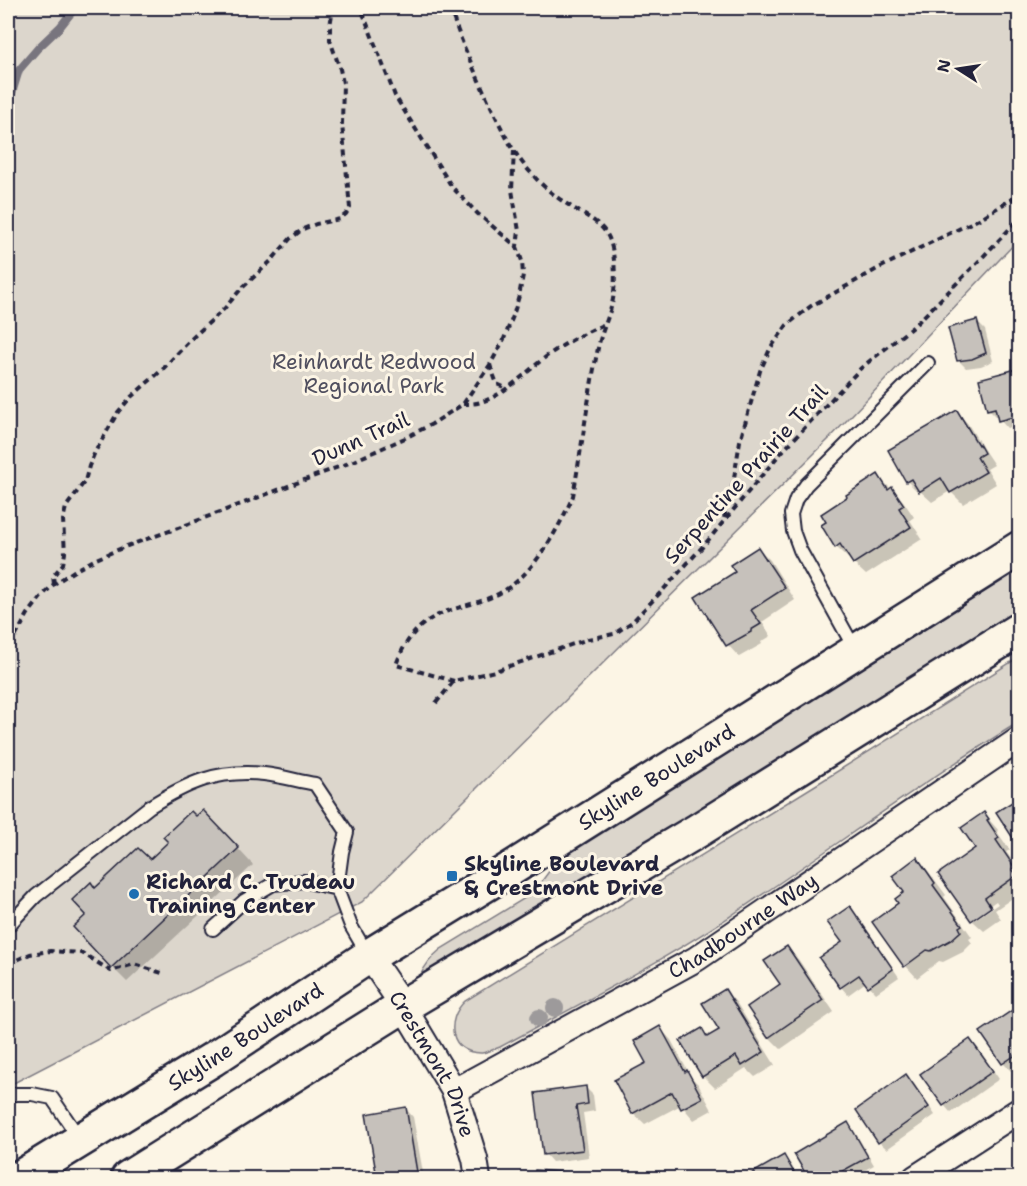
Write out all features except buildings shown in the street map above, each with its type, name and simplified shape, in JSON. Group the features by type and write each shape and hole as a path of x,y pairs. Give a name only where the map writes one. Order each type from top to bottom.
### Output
{"main road":[{"name":"Skyline Boulevard","path":"19,1179 213,1059 369,956 1020,548"},
{"path":"128,1179 403,1006 697,831 1020,629"}],"street":[{"name":"Chadbourne Way","path":"454,1091 696,959 1020,739"},
{"name":"Crestmont Drive","path":"369,956 403,1006 454,1091 475,1159 478,1179"},
{"path":"915,1179 1020,1110"}],"lane":[{"path":"856,652 800,550 793,531 791,514 796,499 806,485 928,363"},
{"path":"8,926 36,896 169,794 211,776 265,774 315,784 347,832 337,889 351,926 369,956"},
{"path":"213,929 244,901 273,884 304,881 337,889"},
{"path":"8,1094 32,1094 52,1098 80,1140"}],"path":[{"path":"54,584 53,576 63,564 65,553 63,520 66,507 85,481 99,445 118,412 224,309 290,239 303,229 340,219 350,207 342,123 343,83 330,40 333,8"},
{"path":"361,8 394,96 452,187 478,214 517,247"},
{"name":"Serpentine Prairie Trail","path":"450,8 472,67 513,150 549,191 603,228 610,240 614,278 612,302 599,345 573,496 563,518 531,568 511,586 495,596 447,611 427,621 412,634 401,650 396,665 454,681 495,671 588,639 614,634 632,622 663,590 778,456 861,368 915,325 1020,218"},
{"name":"Dunn Trail","path":"8,656 14,639 28,614 54,584 74,571 127,546 349,463 405,438 463,404 490,365 504,339 513,316 523,276 522,261 517,247 519,231 512,190 513,150"},
{"path":"724,520 740,441 760,371 770,349 787,325 812,306 879,268 979,219 1020,194"},
{"path":"463,404 481,402 493,397 547,356 590,330 606,324"},
{"path":"490,365 497,384 506,388"},
{"path":"436,703 454,681"},
{"path":"8,964 30,954 50,951 82,953 111,970 134,964 165,975"}],"green space":[{"name":"Reinhardt Redwood Regional Park","path":"8,8 1019,8 1019,239 830,438 362,902 8,1086"},
{"path":"1019,570 1019,611 423,981 419,978 428,962 441,949 530,895 553,866 576,848"},
{"path":"1019,657 1019,722 729,917 645,968 500,1047 482,1053 471,1052 457,1042 453,1026 455,1017 465,1001"}],"waterway":[{"path":"8,106 19,70 75,8"}],"place":[{"name":"Skyline Boulevard & Crestmont Drive","path":"452,876"},
{"name":"Richard C. Trudeau Training Center","path":"134,894"}]}
